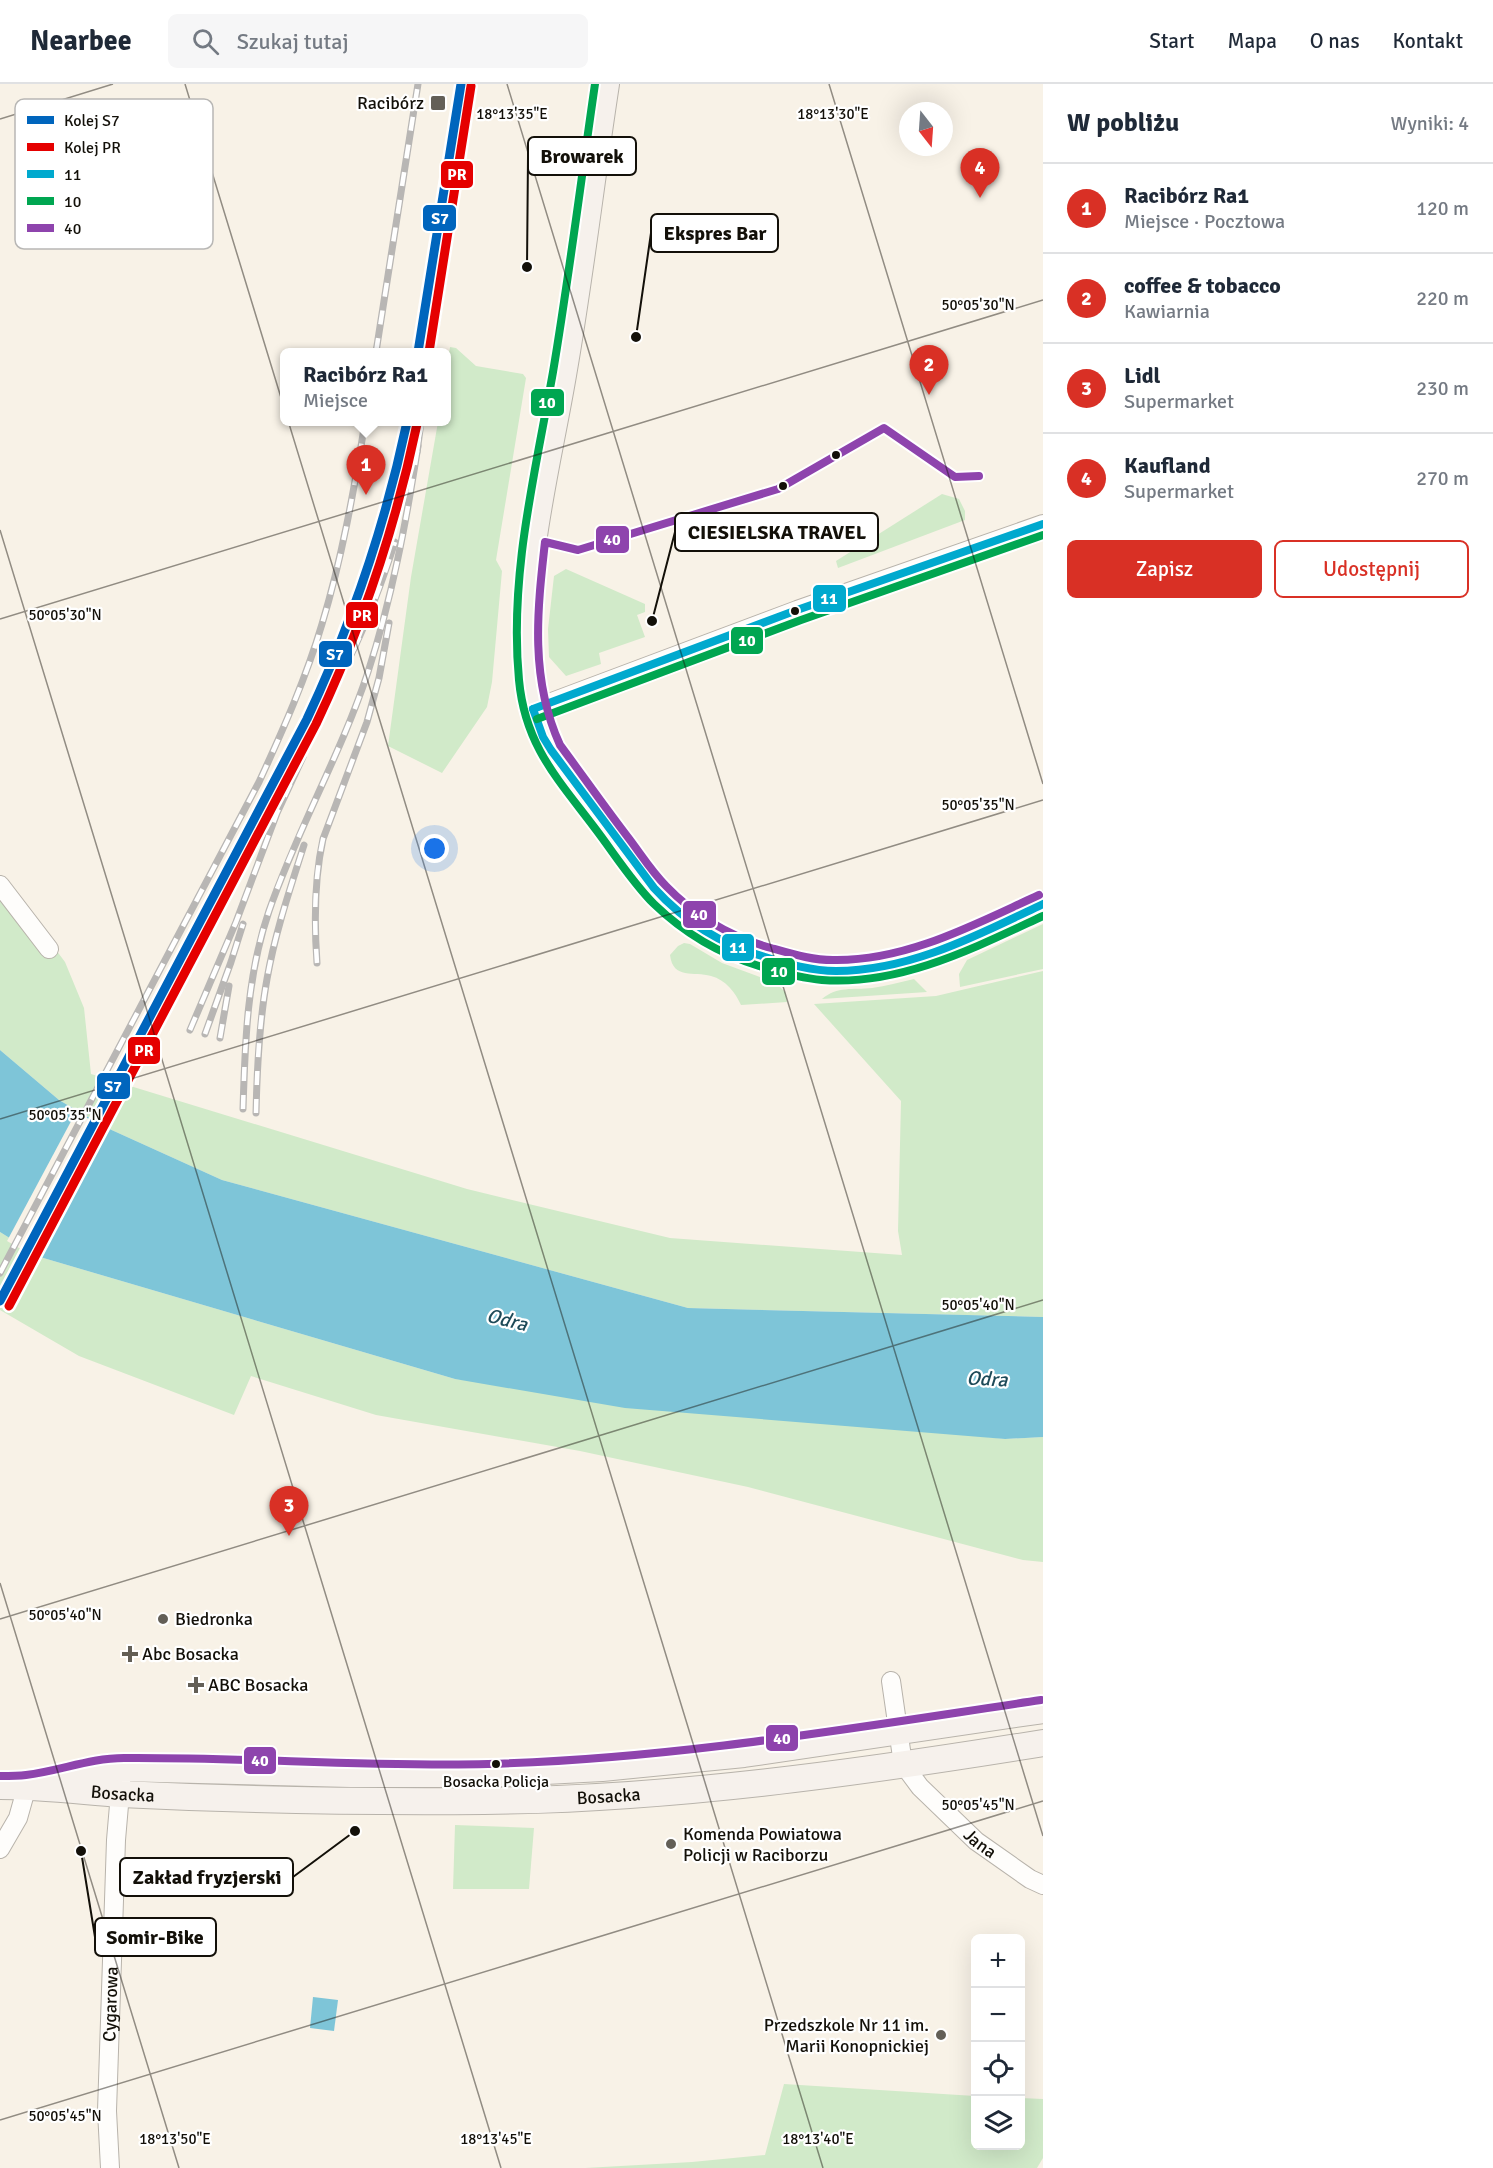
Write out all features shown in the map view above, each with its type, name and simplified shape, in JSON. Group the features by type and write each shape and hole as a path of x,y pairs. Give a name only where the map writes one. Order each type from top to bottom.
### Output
{"street":[{"path":"606,84 571,327 536,528 531,575 527,646 534,710 543,737 657,892 675,909 710,933 742,950 789,964 836,970 880,966 918,956 980,934 1043,904"},
{"path":"534,710 769,621 1043,524"},
{"path":"0,885 49,949"},
{"path":"891,1681 903,1764"},
{"name":"Bosacka","path":"27,1786 86,1772 122,1768 351,1774 488,1774 602,1767 744,1754 1043,1710"},
{"name":"Bosacka","path":"0,1786 120,1794 376,1801 605,1798 745,1785 1043,1743"},
{"name":"Jana","path":"903,1764 920,1787 976,1841 1030,1879 1043,1885"},
{"name":"Cygarowa","path":"110,2168 106,2111 116,1840 122,1768"},
{"path":"0,1849 18,1818 27,1786"}],"green space":[{"path":"450,348 456,348 476,366 523,374 526,378 496,560 502,571 492,682 487,707 442,773 388,746 411,577 437,426 451,426"},
{"path":"942,494 959,499 965,511 965,520 838,568 836,561"},
{"path":"566,569 645,604 645,612 637,615 645,637 599,653 601,664 566,676 549,657 548,629 554,576"},
{"path":"0,875 65,962 84,1008 91,1074 467,1189 670,1238 902,1255 898,1231 901,1101 814,1004 936,996 1043,971 1043,1317 688,1308 222,1180 105,1127 59,1100 0,1050"},
{"path":"1043,924 1043,969 960,987 959,974 967,960"},
{"path":"684,943 690,944 722,963 776,983 785,992 787,1002 741,1005 733,991 721,980 680,971 675,968 670,955"},
{"path":"914,979 927,992 822,999 839,990 872,988"},
{"path":"0,1232 40,1257 455,1379 1005,1439 1043,1437 1043,1562 1023,1560 748,1487 580,1451 376,1415 251,1376 234,1415 79,1356 0,1310"},
{"path":"455,1825 534,1828 529,1889 453,1889"},
{"path":"784,2084 971,2096 971,2150 1025,2150 1025,2098 1043,2099 1043,2158 1037,2168 585,2168 765,2155"}],"water":[{"name":"Odra","path":"0,1050 59,1100 105,1127 222,1180 688,1308 1043,1317 1043,1437 1005,1439 625,1408 455,1379 40,1257 0,1232"},
{"path":"313,1997 338,2000 334,2031 310,2028"}],"pier":[{"path":"76,1112 100,1125 31,1255 7,1241"}],"railway":[{"path":"377,348 418,84"},
{"path":"433,348 474,84"},
{"path":"0,1273 259,782 285,723 309,664 336,574 364,426"},
{"path":"417,452 420,426"},
{"path":"243,1109 248,1009 262,935 292,851 345,733 368,672 398,560 418,446"},
{"path":"280,769 323,705 349,659 374,601 395,542"},
{"path":"317,963 316,901 323,839 367,722 379,678 389,623"},
{"path":"190,1030 236,922 277,813 303,757"},
{"path":"256,1113 262,1012 270,962 304,845"},
{"path":"205,1034 243,924"},
{"path":"220,1038 229,986"}],"rail line":[{"name":"S7","path":"419,348 461,84"},
{"name":"PR","path":"430,348 471,86"},
{"name":"S7","path":"0,1301 307,719 339,647 366,574 406,426"},
{"name":"PR","path":"9,1306 333,688 376,577 398,502 417,426"}],"transit line":[{"name":"10","path":"595,84 559,336 526,525 518,602 517,641 522,703 528,724 545,760 630,876 654,904 677,924 703,941 759,966 822,980 880,977 908,971 963,952 1043,916"},
{"name":"40","path":"979,476 955,477 884,428 778,489 578,550 545,542 538,620 540,670 550,720 560,745 647,864 689,907 714,924 742,938 812,958 829,960 864,958 916,947 966,928 1039,895"},
{"name":"11","path":"533,709 797,610 1043,524"},
{"name":"10","path":"537,719 801,620 1043,535"},
{"name":"11","path":"533,709 543,737 551,750 654,888 691,921 719,939 749,952 791,965 818,970 836,971 890,965 943,949 1043,904"},
{"name":"40","path":"0,1776 26,1775 99,1760 124,1758 442,1765 627,1756 835,1731 1041,1700"}],"place":[{"name":"Racibórz","path":"438,103"},
{"name":"Kaufland","path":"980,198"},
{"name":"Browarek","path":"527,267"},
{"name":"Ekspres Bar","path":"636,337"},
{"name":"coffee & tobacco","path":"929,395"},
{"name":"Racibórz Ra1","path":"366,495"},
{"name":"CIESIELSKA TRAVEL","path":"652,621"},
{"name":"Lidl","path":"289,1536"},
{"name":"Biedronka","path":"163,1619"},
{"name":"Abc Bosacka","path":"130,1654"},
{"name":"ABC Bosacka","path":"196,1685"},
{"name":"Bosacka Policja","path":"496,1764"},
{"name":"Zakład fryzjerski","path":"355,1831"},
{"name":"Komenda Powiatowa Policji w Raciborzu","path":"671,1844"},
{"name":"Somir-Bike","path":"81,1851"},
{"name":"Przedszkole Nr 11 im. Marii Konopnickiej","path":"941,2035"}]}
